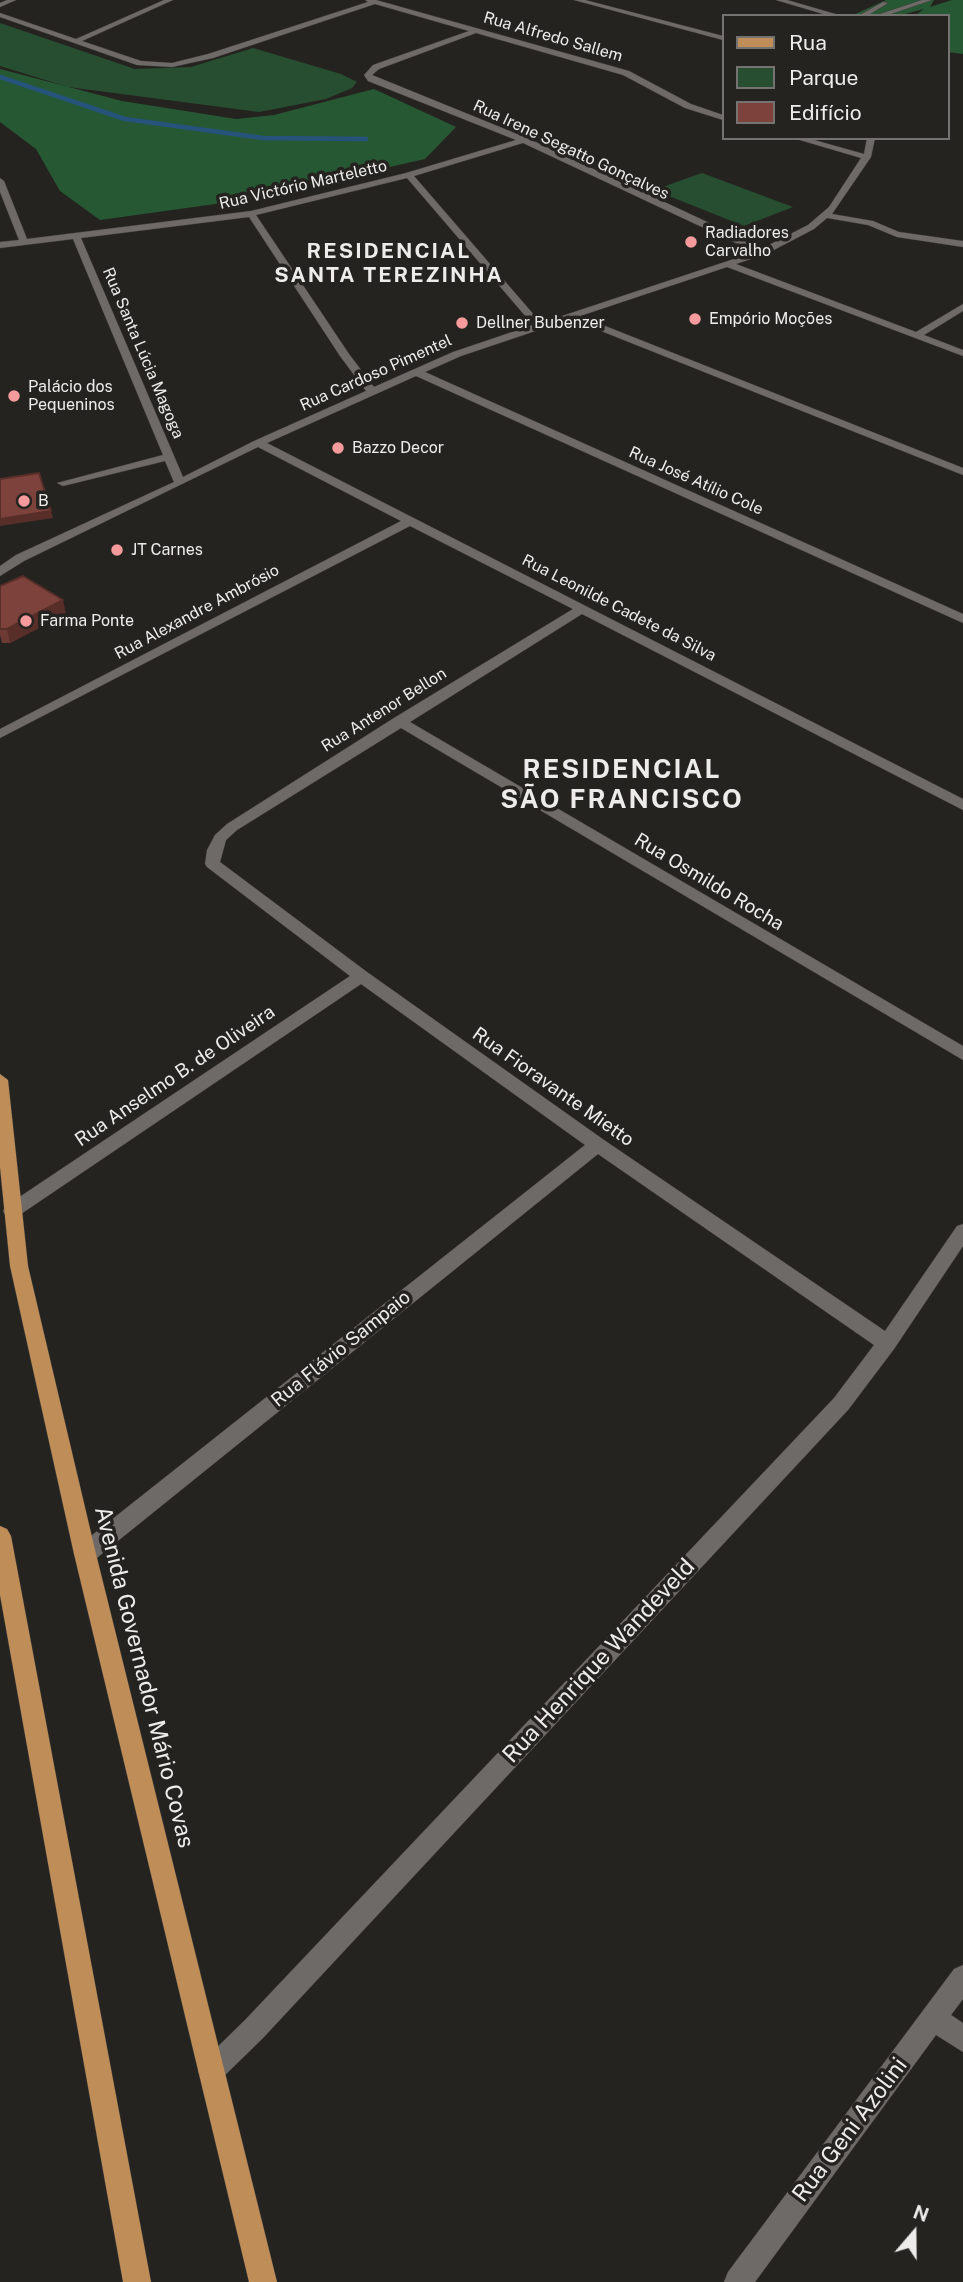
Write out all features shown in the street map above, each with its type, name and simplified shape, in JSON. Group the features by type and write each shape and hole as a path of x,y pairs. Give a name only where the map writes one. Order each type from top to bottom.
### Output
{"main road":[{"name":"Avenida Governador Mário Covas","path":"0,1080 19,1266 85,1554 263,2282"},
{"path":"0,1536 137,2282"}],"street":[{"path":"0,5 13,0"},
{"path":"76,41 170,0"},
{"path":"577,0 722,38"},
{"path":"779,0 832,14"},
{"path":"865,14 892,0"},
{"path":"884,14 929,0"},
{"path":"0,15 140,63 172,65 211,56 372,1"},
{"name":"Rua Alfredo Sallem","path":"372,1 626,73 688,106 722,118"},
{"name":"Rua Irene Segatto Gonçalves","path":"477,30 376,67 368,75 371,79 524,140 763,252"},
{"name":"Rua Victório Marteletto","path":"0,245 251,214 409,175 524,140"},
{"path":"804,140 866,158"},
{"name":"Rua Cardoso Pimentel","path":"0,572 20,558 371,390 538,325 763,252 811,227 825,215 846,191 866,158 871,140"},
{"path":"409,175 538,325"},
{"path":"0,181 12,210 12,223 24,242"},
{"path":"0,211 12,210"},
{"path":"251,214 345,356 371,390"},
{"path":"825,215 870,223 897,234 963,244"},
{"name":"Rua Santa Lúcia Magoga","path":"76,236 180,483"},
{"path":"727,264 963,353"},
{"path":"917,335 963,307"},
{"path":"569,315 963,472"},
{"name":"Rua José Atílio Cole","path":"416,372 963,619"},
{"name":"Rua Leonilde Cadete da Silva","path":"258,443 963,805"},
{"path":"63,483 170,457"},
{"name":"Rua Alexandre Ambrósio","path":"0,734 410,521"},
{"name":"Rua Cardoso Pimentel","path":"0,561 20,558"},
{"name":"Rua Antenor Bellon","path":"214,850 220,838 233,827 582,609"},
{"name":"Rua Osmildo Rocha","path":"399,721 963,1054"},
{"name":"Rua Fioravante Mietto","path":"214,850 212,864 361,976 598,1145 887,1343"},
{"name":"Rua Anselmo B. de Oliveira","path":"12,1210 361,976"},
{"name":"Rua Flávio Sampaio","path":"85,1554 598,1145"},
{"name":"Rua Henrique Wandeveld","path":"211,2071 254,2029 841,1404 887,1343 963,1231"},
{"name":"Rua Geni Azolini","path":"737,2282 963,1978"},
{"path":"934,2018 963,2039"}],"green space":[{"path":"886,0 934,0 930,7 952,0 963,0 963,54 949,52 949,14 917,14 924,9 905,14 855,14"},
{"path":"0,23 135,69 191,67 253,48 341,74 357,82 352,88 326,99 259,112 68,87 0,66"},
{"path":"0,69 122,101 236,119 274,115 374,89 456,127 425,159 244,200 100,220 60,191 36,149 0,122"},
{"path":"702,173 793,207 744,226 654,190"}],"building":[{"name":"B","path":"39,473 51,511 0,519 0,479"},
{"path":"23,576 63,600 7,629 0,629 0,586"}],"waterway":[{"path":"0,77 125,119 263,138 366,139"}],"place":[{"name":"Radiadores Carvalho","path":"691,242"},
{"name":"Empório Moções","path":"695,319"},
{"name":"Dellner Bubenzer","path":"462,323"},
{"name":"Palácio dos Pequeninos","path":"14,396"},
{"name":"Bazzo Decor","path":"338,448"},
{"name":"B","path":"24,501"},
{"name":"JT Carnes","path":"117,550"},
{"name":"Farma Ponte","path":"26,621"}],"district":[{"name":"RESIDENCIAL SANTA TEREZINHA","path":"389,264"},
{"name":"RESIDENCIAL SÃO FRANCISCO","path":"622,785"}]}
